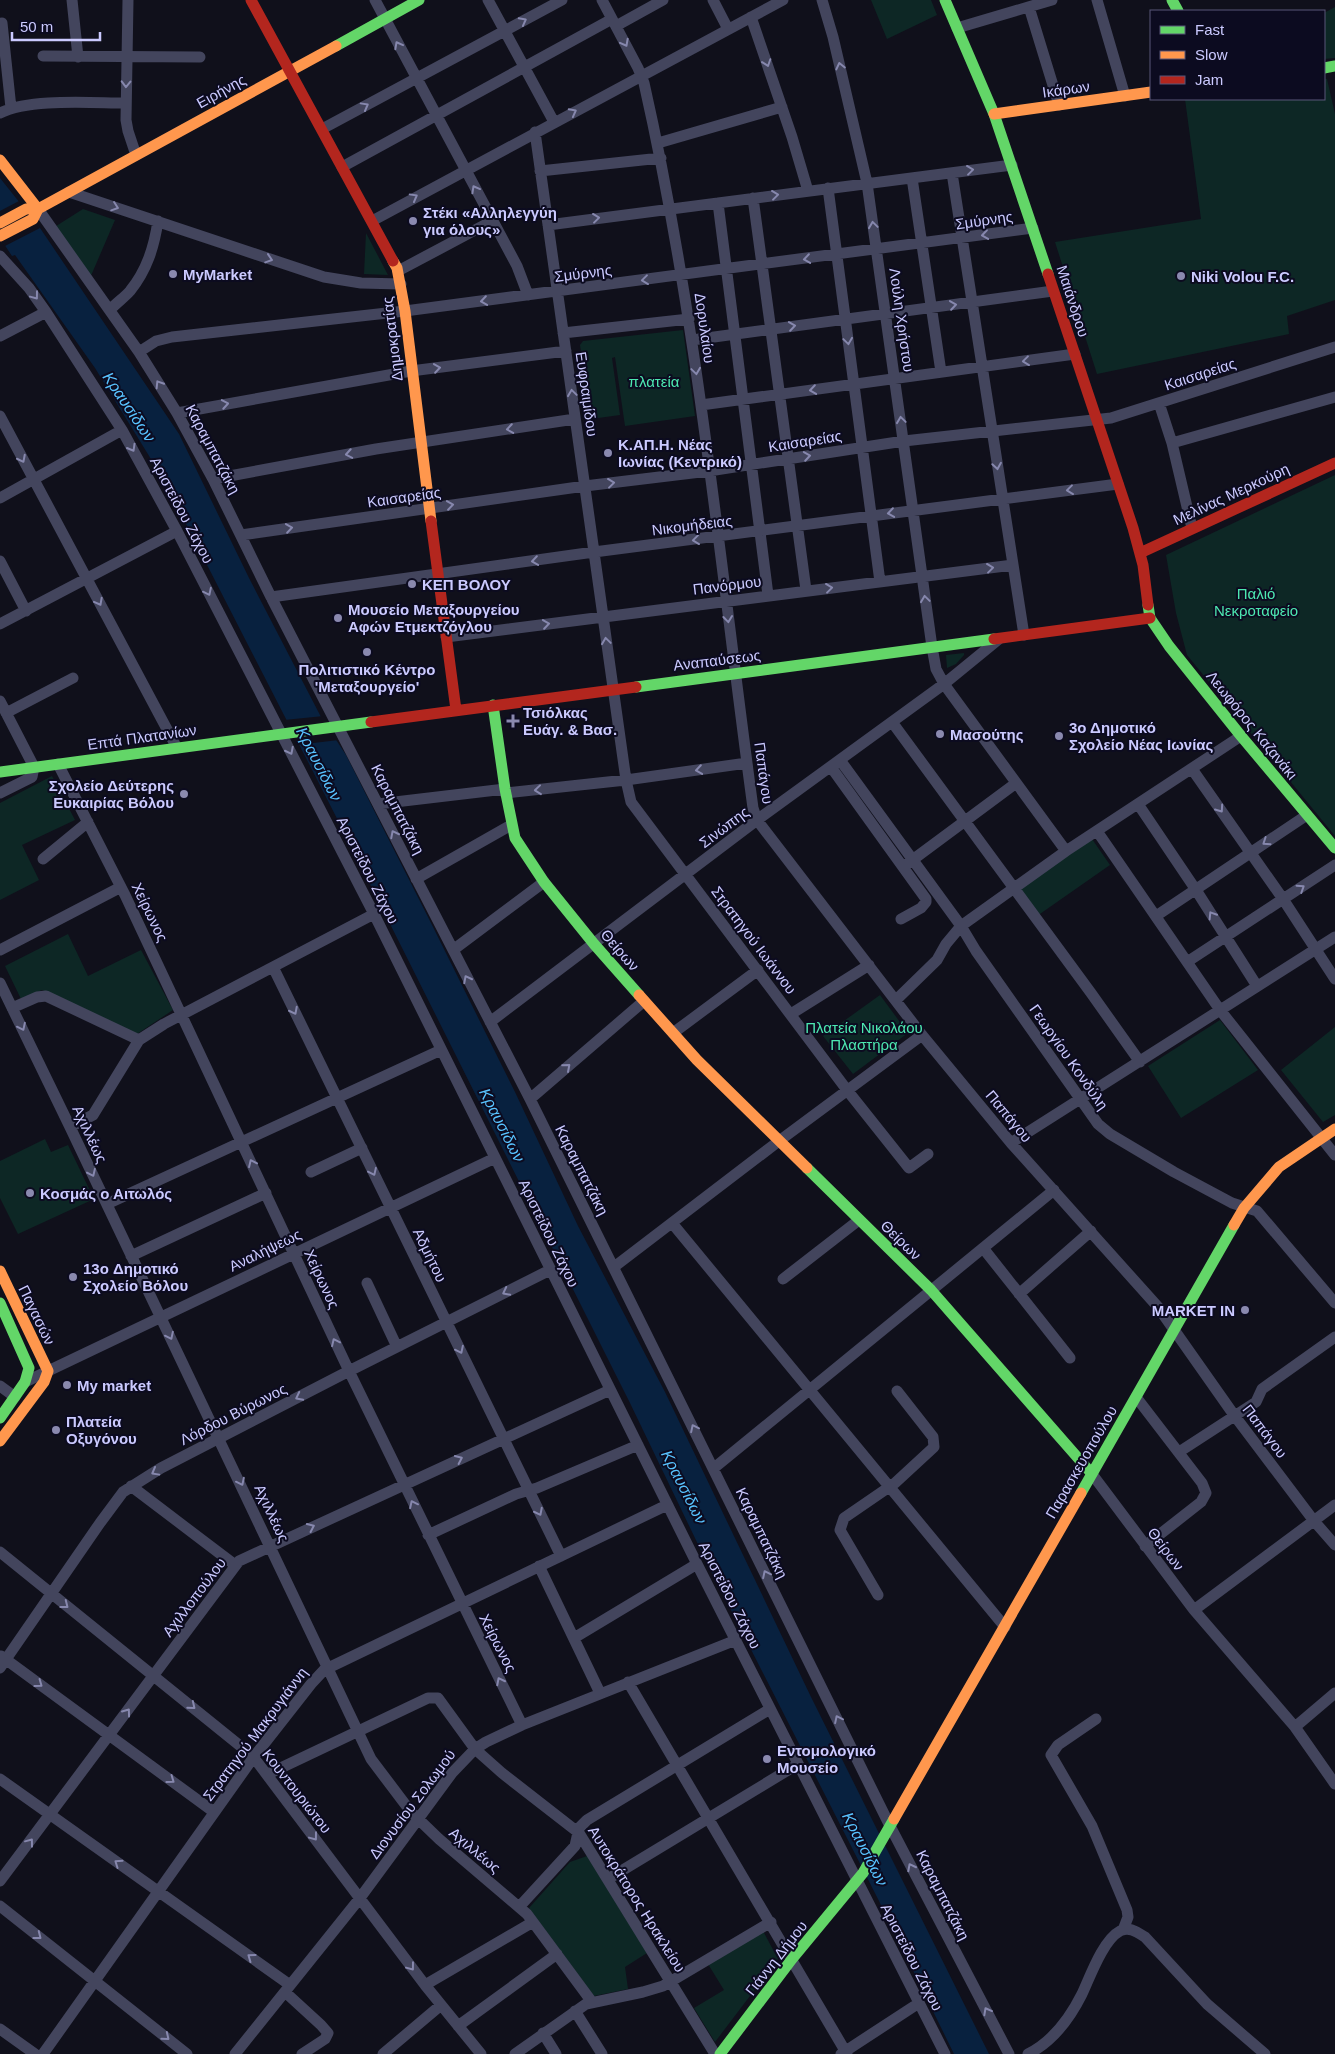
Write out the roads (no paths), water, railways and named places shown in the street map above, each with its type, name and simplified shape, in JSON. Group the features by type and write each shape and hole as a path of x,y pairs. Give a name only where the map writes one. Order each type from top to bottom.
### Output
{"street":[{"path":"72,0 78,57"},
{"path":"128,0 126,103 128,131 136,155"},
{"name":"Δημοκρατίας","path":"251,0 398,271 406,311 411,371 456,710"},
{"path":"375,0 435,116 517,266 528,295"},
{"name":"Ειρήνης","path":"32,212 419,0"},
{"path":"488,0 554,122"},
{"path":"322,130 562,0"},
{"name":"Δορυλαίου","path":"602,0 641,75 661,158 689,319 735,673"},
{"path":"342,167 524,67 663,0"},
{"path":"713,0 728,29"},
{"path":"372,220 783,0"},
{"name":"Λούλη Χρήστου","path":"822,0 833,37 867,183 914,510 921,577 936,669 944,684 1015,784 1066,851"},
{"name":"Μαιάνδρου","path":"945,0 994,114 1075,354 1140,552 1150,618"},
{"path":"957,28 1052,0"},
{"path":"1097,0 1125,96"},
{"path":"1029,7 1059,105"},
{"path":"751,17 782,106 808,191"},
{"path":"1,24 11,108"},
{"path":"43,56 200,57"},
{"name":"Ικάρων","path":"994,114 1148,92"},
{"path":"0,113 11,108 41,104 126,103"},
{"path":"658,144 782,106"},
{"path":"548,224 912,178 952,172 1010,159 1013,126 1023,113 1036,108"},
{"name":"Ευφραιμίδου","path":"535,132 613,689"},
{"path":"540,171 661,158"},
{"path":"0,160 32,212"},
{"path":"952,172 1024,635"},
{"path":"912,178 941,372"},
{"path":"828,188 880,582"},
{"path":"69,192 324,277 361,283 401,284"},
{"path":"753,198 806,590"},
{"path":"718,203 768,595"},
{"path":"0,223 32,212"},
{"path":"0,236 32,212"},
{"name":"Καραμπατζάκη","path":"32,212 110,310 139,352 177,413 213,479 336,726 530,1099 890,1826 1009,2054"},
{"path":"398,271 492,221"},
{"path":"110,310 131,289 141,274 154,245 158,222"},
{"name":"Σμύρνης","path":"139,352 156,341 172,337 557,292 1033,228"},
{"name":"Αριστείδου Ζάχου","path":"0,256 29,288 46,312 122,430 285,733 697,1564 798,1764 860,1877 944,2054"},
{"path":"692,340 1053,291"},
{"path":"0,336 46,312"},
{"path":"563,333 689,319"},
{"name":"Καισαρείας","path":"241,535 788,459 904,441 1118,417 1335,347"},
{"path":"177,413 411,371 566,351"},
{"path":"701,405 1075,354"},
{"path":"1172,443 1335,397"},
{"path":"1159,403 1172,443 1192,528"},
{"path":"0,416 177,748"},
{"path":"213,479 421,442 575,419"},
{"path":"0,498 122,430"},
{"name":"Μελίνας Μερκούρη","path":"1140,552 1335,463"},
{"name":"Νικομήδειας","path":"271,597 594,552 1118,484"},
{"path":"0,624 177,531"},
{"path":"0,561 26,611"},
{"name":"Πανόρμου","path":"446,637 1012,565"},
{"name":"Αναπαύσεως","path":"285,733 1150,618"},
{"name":"Λεωφόρος Καζανάκι","path":"1150,618 1169,646 1241,736 1335,848"},
{"name":"Σινώπης","path":"490,1022 757,820 944,684 1000,638"},
{"name":"Παπάγου","path":"735,673 753,808 757,820 922,1035 1011,1143 1154,1302 1234,1415 1314,1521 1335,1545"},
{"path":"6,713 73,678"},
{"name":"Στρατηγού Ιωάννου","path":"613,689 628,793 634,809 686,874 909,1168 928,1154"},
{"path":"0,702 34,767 32,776 0,793"},
{"name":"Θείρων","path":"493,705 511,825 517,842 544,882 594,944 713,1077 931,1290 1092,1474 1194,1610 1295,1727 1335,1784"},
{"path":"892,722 1140,1062"},
{"name":"Επτά Πλατανίων","path":"0,772 285,733"},
{"path":"896,1000 937,960 946,944 961,926 1066,851 1241,736"},
{"path":"378,804 626,780 747,763"},
{"name":"Γεωργίου Κονδύλη","path":"835,763 908,863 961,926 1098,1124 1110,1134 1174,1172 1232,1203 1255,1210 1335,1303"},
{"name":"Χείρωνος","path":"58,764 121,886 183,1014 349,1371 522,1725"},
{"path":"1192,769 1283,899 1335,979"},
{"path":"908,863 1015,784"},
{"path":"1138,804 1257,986"},
{"path":"1156,916 1307,815"},
{"path":"43,860 88,822"},
{"path":"416,878 511,825"},
{"path":"1097,831 1220,1010 1335,1155"},
{"name":"Γεωργίου Κονδύλη","path":"902,919 921,908 926,902 908,863"},
{"path":"1187,962 1335,865"},
{"path":"453,950 544,882"},
{"path":"0,950 121,886"},
{"path":"70,1127 94,1115 139,1040 183,1014 374,914"},
{"path":"1011,1143 1335,937"},
{"path":"791,1014 869,965"},
{"name":"Αδμήτου","path":"273,967 561,1556"},
{"path":"673,1033 758,970"},
{"name":"Αχιλλέως","path":"0,983 271,1546 327,1668 380,1773 418,1819 474,1870 520,1906 592,2002"},
{"path":"12,1008 36,996 46,996 139,1040"},
{"path":"530,1099 644,1000"},
{"path":"614,1267 922,1035"},
{"path":"106,1204 441,1050"},
{"name":"Παρασκευοπούλου","path":"885,1837 1244,1208 1274,1171 1335,1129"},
{"path":"311,1172 362,1148"},
{"name":"Αναλήψεως","path":"25,1382 495,1158"},
{"path":"714,1468 1054,1190"},
{"path":"131,1256 266,1193"},
{"path":"783,1279 859,1220"},
{"path":"672,1223 1005,1627"},
{"path":"1020,1294 1091,1231"},
{"path":"983,1248 1070,1358"},
{"name":"Λόρδου Βύρωνος","path":"2,1661 100,1522 123,1492 131,1486 219,1438 550,1270"},
{"name":"Παγασών","path":"0,1271 48,1371"},
{"path":"367,1283 396,1347"},
{"name":"Παγασών","path":"0,1303 29,1364 29,1372 25,1382"},
{"path":"1179,1452 1256,1402 1262,1389 1269,1383 1335,1337"},
{"path":"0,1441 44,1382 48,1371"},
{"path":"0,1418 25,1382"},
{"path":"0,1386 15,1397"},
{"name":"Αχιλλοπούλου","path":"0,1881 236,1565 247,1557 610,1390"},
{"path":"878,1595 840,1530 844,1518 889,1488 934,1447 933,1436 897,1391"},
{"path":"1136,1397 1179,1452 1205,1488 1206,1493 1200,1502 1145,1546"},
{"path":"428,1535 528,1490 537,1488 638,1445"},
{"path":"131,1486 236,1565"},
{"name":"Στρατηγού Μακρυγιάννη","path":"43,2054 253,1758 311,1684 327,1668 667,1504"},
{"path":"1194,1610 1335,1506"},
{"name":"Κουντουριώτου","path":"0,1552 253,1758 268,1774 425,1985 480,2054"},
{"path":"574,1638 697,1564"},
{"path":"539,1566 600,1693"},
{"name":"Διονυσίου Σολωμού","path":"235,2054 360,1898 458,1765 475,1749 522,1725 736,1640"},
{"path":"2,1661 110,1735 214,1812"},
{"path":"628,1682 771,1922 844,2053 919,2003"},
{"path":"1295,1727 1335,1693"},
{"name":"Αυτοκράτορος Ηρακλείου","path":"268,1774 428,1698 434,1696 438,1698 475,1749 502,1773 578,1833 715,2054"},
{"path":"520,1906 575,1846 580,1826 587,1820 770,1709"},
{"path":"1096,1719 1058,1745 1051,1755 1092,1826 1128,1910 1128,1917 1123,1930"},
{"path":"608,1879 798,1764"},
{"path":"0,1779 158,1891 287,1989 328,2033 326,2039 302,2054"},
{"name":"Γιάννη Δήμου","path":"720,2054 792,1959 860,1877 885,1837"},
{"path":"0,1906 187,2054"},
{"path":"425,1985 533,1922"},
{"path":"515,2054 543,2033 592,2002 649,1990 671,1981 771,1922"},
{"path":"1028,2054 1042,2046 1067,2019 1113,1936 1123,1930 1133,1930 1145,1938 1207,2004 1265,2054"},
{"path":"458,2026 557,1954"},
{"path":"386,2053 441,2005"},
{"path":"576,2011 602,2054"},
{"path":"0,2029 35,2054"},
{"path":"543,2033 556,2054"}],"water":[{"name":"Κραυσίδων","path":"0,178 40,228 179,434 249,578 321,717 346,755 431,923 515,1092 578,1226 665,1392 811,1697 989,2054 954,2054 878,1899 707,1563 630,1403 347,838 162,477 95,368 15,255 12,256 0,238"}],"place":[{"name":"Στέκι «Αλληλεγγύη για όλους»","path":"413,221"},
{"name":"MyMarket","path":"173,274"},
{"name":"Niki Volou F.C.","path":"1181,276"},
{"name":"Κ.ΑΠ.Η. Νέας Ιωνίας (Κεντρικό)","path":"608,453"},
{"name":"ΚΕΠ ΒΟΛΟΥ","path":"412,584"},
{"name":"Μουσείο Μεταξουργείου Αφών Ετμεκτζόγλου","path":"338,618"},
{"name":"Πολιτιστικό Κέντρο 'Μεταξουργείο'","path":"367,652"},
{"name":"Τσιόλκας Ευάγ. & Βασ.","path":"513,721"},
{"name":"Μασούτης","path":"940,734"},
{"name":"3ο Δημοτικό Σχολείο Νέας Ιωνίας","path":"1059,736"},
{"name":"Σχολείο Δεύτερης Ευκαιρίας Βόλου","path":"184,794"},
{"name":"Κοσμάς ο Αιτωλός","path":"30,1193"},
{"name":"13o Δημοτικό Σχολείο Βόλου","path":"73,1277"},
{"name":"MARKET IN","path":"1245,1310"},
{"name":"My market","path":"67,1385"},
{"name":"Πλατεία Οξυγόνου","path":"56,1430"},
{"name":"Εντομολογικό Mουσείο","path":"767,1759"}],"park label":[{"name":"πλατεία","path":"654,381"},
{"name":"Παλιό Νεκροταφείο","path":"1256,602"},
{"name":"Πλατεία Νικολάου Πλαστήρα","path":"864,1036"}]}
